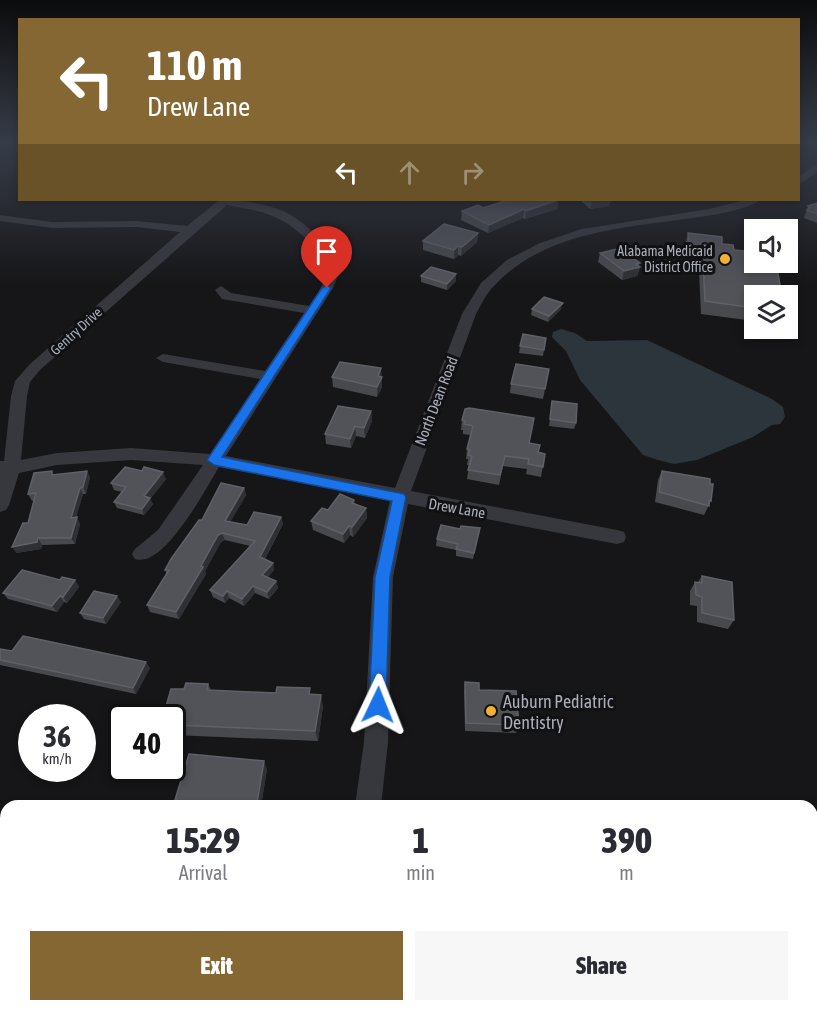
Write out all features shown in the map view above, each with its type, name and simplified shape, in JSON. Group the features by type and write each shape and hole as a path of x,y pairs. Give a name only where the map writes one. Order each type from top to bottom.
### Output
{"street":[{"name":"Gentry Drive","path":"0,505 4,470 23,381 35,367 224,201"},
{"path":"142,554 165,535 327,288 332,269 330,261 317,244 284,215 229,201"},
{"name":"North Dean Road","path":"369,800 376,741 383,577 400,497 469,314 486,286 511,263 544,245 582,232 710,212 751,201"},
{"path":"0,218 52,225 137,224 189,230"},
{"path":"221,290 227,296 312,310"},
{"path":"163,358 269,376"},
{"name":"Drew Lane","path":"4,470 57,459 131,454 214,460 617,537"}],"shaded area":[{"path":"561,329 575,333 587,341 647,340 772,399 783,407 785,417 780,424 772,425 753,437 697,460 674,464 643,455 580,380 566,351 552,337 553,332"}],"building":[{"path":"505,201 555,201 526,211 524,209 489,225 462,211 478,205 483,208"},
{"path":"817,203 817,214 807,210 810,207 808,206"},
{"path":"444,224 478,233 462,247 458,246 454,250 423,241"},
{"path":"688,233 722,237 722,244 733,245 734,250 744,251 744,273 778,273 780,285 744,285 744,307 705,301 703,259 689,257"},
{"path":"621,248 640,263 636,264 640,267 624,271 600,253"},
{"path":"431,267 456,274 447,284 421,276"},
{"path":"544,297 563,303 549,316 532,309"},
{"path":"523,334 546,338 544,350 520,346"},
{"path":"340,362 381,368 378,376 382,377 377,387 332,377"},
{"path":"516,364 549,369 545,389 511,384"},
{"path":"552,401 577,404 576,423 550,419"},
{"path":"338,406 371,411 364,428 355,426 350,439 325,434"},
{"path":"465,409 534,418 529,443 540,445 538,452 545,454 543,467 528,464 529,459 505,456 500,475 468,470 472,456 468,455 470,450 467,449 473,426 464,424 465,421 462,420"},
{"path":"125,467 142,471 144,467 163,472 144,496 150,498 142,509 114,502 126,487 111,483"},
{"path":"52,471 52,475 87,471 71,518 77,517 71,538 38,538 37,542 12,547 23,523 28,523 36,493 28,494 34,473"},
{"path":"662,471 710,479 710,484 713,484 709,506 659,492"},
{"path":"221,483 244,488 225,521 247,525 254,512 281,517 260,557 273,563 262,575 276,581 267,592 253,586 242,599 227,591 223,596 210,590 255,541 222,533 218,535 201,566 203,567 176,612 147,605 169,570 165,570 171,559 199,520 202,520"},
{"path":"340,494 354,500 352,503 366,508 352,527 349,526 343,534 311,521 322,508 328,510"},
{"path":"441,525 460,529 461,526 480,528 474,553 456,549 458,544 437,539"},
{"path":"22,570 60,580 62,577 75,580 63,597 60,596 52,606 3,593"},
{"path":"702,576 732,582 734,620 702,613 702,597 696,595 695,582 702,583"},
{"path":"94,591 117,596 103,618 80,613"},
{"path":"23,636 146,662 133,688 0,660 0,649 12,651"},
{"name":"Auburn Pediatric Dentistry","path":"465,682 479,683 479,690 516,691 519,725 466,723"},
{"path":"186,683 208,684 207,690 276,693 277,687 310,688 309,694 321,695 315,731 186,726 186,704 167,704 171,689 184,689"},
{"path":"189,754 264,761 258,800 175,800 180,782 186,782 186,764"}],"place":[{"name":"Alabama Medicaid District Office","path":"725,259"},
{"name":"Auburn Pediatric Dentistry","path":"491,711"}],"route":[{"path":"327,288 214,460 400,497 383,577 378,705"}]}
